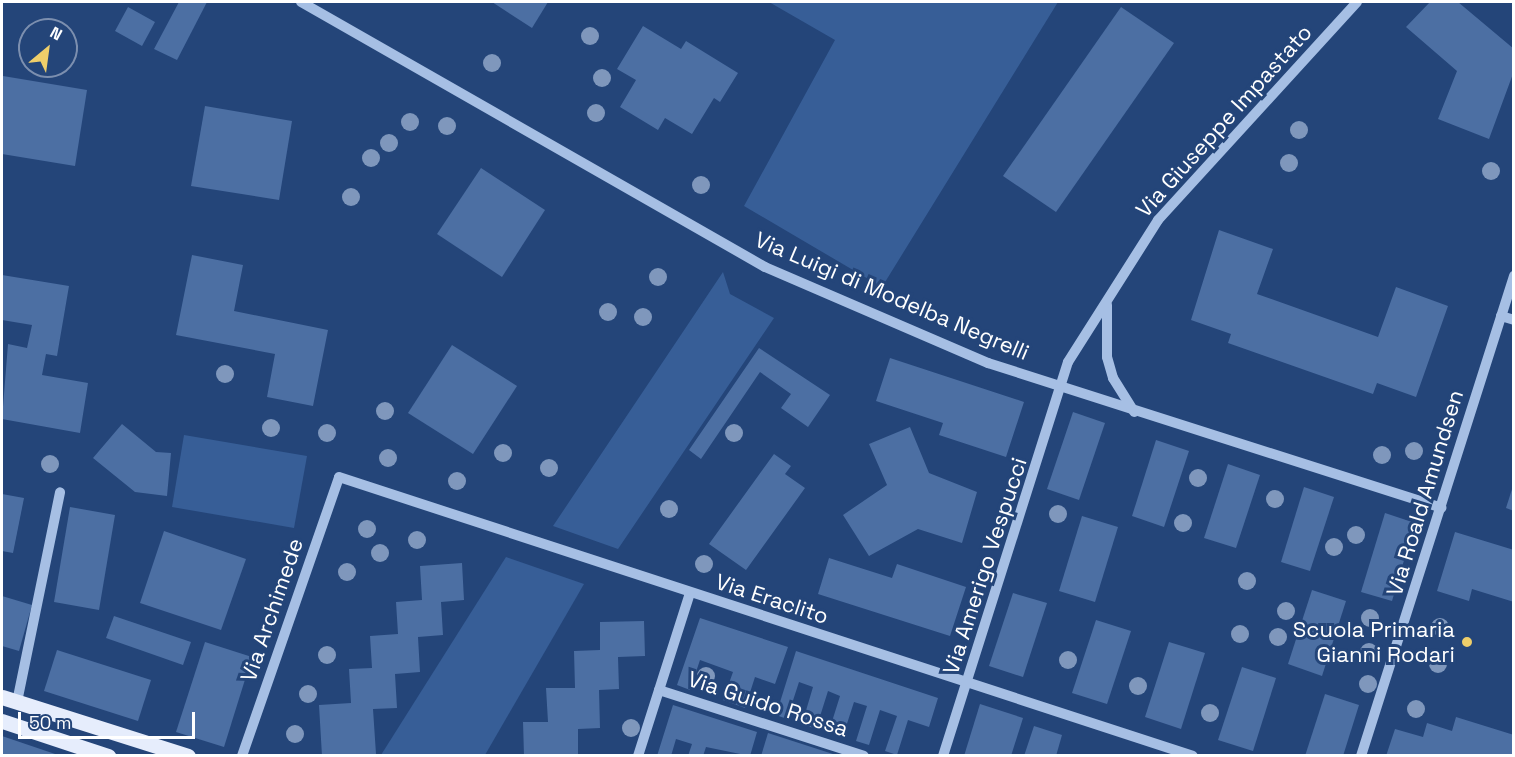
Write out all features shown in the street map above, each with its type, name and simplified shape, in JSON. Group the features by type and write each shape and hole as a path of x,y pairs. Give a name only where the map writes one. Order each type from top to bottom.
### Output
{"main road":[{"path":"2,697 188,756"},
{"path":"2,722 108,756"}],"street":[{"name":"Via Luigi di Modelba Negrelli","path":"301,2 765,267 988,363 1134,412 1441,508"},
{"name":"Via Giuseppe Impastato","path":"1063,388 1068,362 1158,220 1357,2"},
{"name":"Via Roald Amundsen","path":"1360,756 1514,276"},
{"path":"1107,302 1107,357 1113,378 1134,412"},
{"path":"1501,316 1514,320"},
{"name":"Via Amerigo Vespucci","path":"943,756 1063,388"},
{"name":"Via Eraclito","path":"339,477 967,684 1194,756"},
{"name":"Via Archimede","path":"242,756 339,477"},
{"path":"17,702 60,492"},
{"path":"638,756 690,593"},
{"name":"Via Guido Rossa","path":"659,690 864,756"}],"shaded area":[{"path":"769,2 1058,2 882,287 744,206 835,40"},
{"path":"723,272 730,294 774,318 618,549 553,526"},
{"path":"184,435 307,456 294,528 172,507"},
{"path":"506,557 584,584 485,755 381,755"}],"building":[{"path":"179,2 207,2 177,60 154,49"},
{"path":"492,2 548,2 532,28"},
{"path":"1430,2 1458,2 1514,49 1514,71 1489,139 1438,119 1457,71 1406,27"},
{"path":"128,7 155,22 142,46 115,31"},
{"path":"1121,7 1174,43 1056,212 1003,176"},
{"path":"643,26 681,49 686,41 738,73 720,102 714,98 692,134 665,118 658,130 620,107 636,80 617,69"},
{"path":"3,76 87,90 75,166 2,154"},
{"path":"205,106 292,121 279,200 191,186"},
{"path":"481,168 545,210 502,277 437,234"},
{"path":"1219,230 1273,249 1257,294 1378,337 1396,287 1448,306 1416,397 1377,383 1373,394 1228,343 1231,334 1191,320"},
{"path":"192,255 243,265 234,311 328,330 313,406 267,397 275,354 176,335"},
{"path":"2,275 69,286 57,356 46,354 42,375 88,383 80,433 2,419 8,344 27,348 32,325 2,320"},
{"path":"452,345 517,386 473,454 408,413"},
{"path":"759,348 830,395 808,427 781,408 791,394 760,372 701,459 689,450"},
{"path":"890,358 1024,402 1006,457 939,435 943,423 876,401"},
{"path":"1073,412 1105,423 1079,500 1047,489"},
{"path":"122,424 156,452 171,453 167,496 135,492 93,458"},
{"path":"910,427 929,473 977,492 962,543 918,529 869,556 843,515 887,485 869,444"},
{"path":"1156,440 1189,451 1164,527 1132,516"},
{"path":"774,454 791,466 785,474 805,488 746,570 709,544"},
{"path":"1228,464 1260,475 1236,548 1204,538"},
{"path":"1514,486 1514,511 1506,508"},
{"path":"1304,487 1334,497 1310,571 1281,562"},
{"path":"2,494 24,498 13,553 2,551"},
{"path":"70,507 115,515 99,610 54,602"},
{"path":"1385,513 1415,523 1392,601 1361,592"},
{"path":"1082,516 1118,527 1095,602 1059,591"},
{"path":"164,531 246,559 221,630 140,603"},
{"path":"1455,532 1514,550 1514,602 1472,589 1469,601 1437,591"},
{"path":"829,558 892,578 897,564 966,587 950,636 818,594"},
{"path":"462,563 464,600 441,602 443,635 418,637 420,672 395,674 397,708 373,709 376,754 322,756 319,705 351,703 349,669 372,668 370,636 398,634 396,602 422,600 420,566"},
{"path":"1312,590 1346,601 1322,676 1288,664"},
{"path":"1013,593 1047,603 1023,677 989,666"},
{"path":"2,596 32,605 19,651 2,646"},
{"path":"114,616 191,642 183,665 106,638"},
{"path":"700,618 788,647 775,684 755,677 745,708 723,700 733,672 700,660 690,690 677,685"},
{"path":"1096,620 1131,631 1107,704 1072,693"},
{"path":"644,621 645,656 618,657 619,689 599,690 600,728 578,729 578,756 524,756 523,722 548,722 546,688 575,688 574,651 600,650 600,622"},
{"path":"205,642 252,657 224,747 176,732"},
{"path":"1169,642 1205,653 1181,729 1145,717"},
{"path":"57,650 151,680 138,721 44,691"},
{"path":"796,651 938,698 929,727 908,720 897,755 885,751 897,716 880,710 869,745 856,741 867,706 854,702 843,736 829,731 840,696 828,691 816,729 802,724 813,687 799,682 787,719 776,715"},
{"path":"1242,667 1276,678 1253,751 1218,740"},
{"path":"1325,694 1359,705 1343,756 1305,756"},
{"path":"980,704 1023,718 1011,756 964,756"},
{"path":"673,705 757,732 750,756 706,747 703,756 688,756 692,744 676,739 671,756 657,756"},
{"path":"1456,717 1514,735 1514,756 1386,756 1395,729 1423,737 1427,723 1452,731"},
{"path":"1034,726 1062,735 1056,756 1024,756"},
{"path":"768,733 836,755 836,756 761,756"},
{"path":"2,736 58,755 58,756 2,756"}],"place":[{"name":"Scuola Primaria Gianni Rodari","path":"1467,642"}]}
